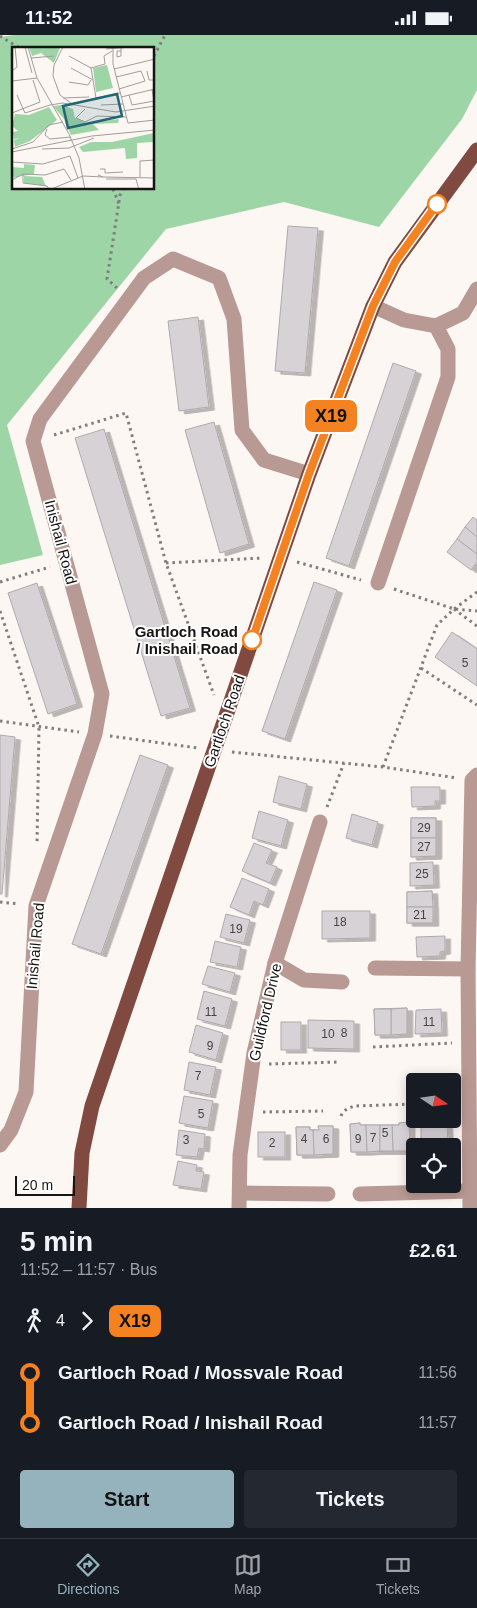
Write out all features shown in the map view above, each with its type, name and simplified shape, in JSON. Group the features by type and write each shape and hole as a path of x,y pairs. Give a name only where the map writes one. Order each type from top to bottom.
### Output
{"main road":[{"name":"Gartloch Road","path":"79,1208 82,1153 92,1106 309,474 373,306 395,262 477,150"}],"street":[{"path":"33,441 40,419 144,278 173,259 219,278 234,319 242,430 264,460 309,474"},
{"path":"373,306 404,320 436,325 463,313 477,289"},
{"path":"378,583 448,377 448,349 436,325"},
{"name":"Inishail Road","path":"0,1145 11,1130 26,1092 36,906 95,734 102,694 33,441"},
{"path":"470,1208 468,969 474,777"},
{"name":"Guildford Drive","path":"239,1201 240,1155 252,1064 275,963 320,822"},
{"path":"275,963 304,980 342,982"},
{"path":"375,969 468,969"},
{"path":"360,1193 470,1191"},
{"path":"239,1201 328,1194"}],"path":[{"path":"155,54 165,35"},
{"path":"0,36 18,47"},
{"path":"113,190 119,205"},
{"path":"122,190 108,279 129,298"},
{"path":"33,441 126,413 166,563 224,722"},
{"path":"166,563 281,557 346,577 378,583 454,609 477,611"},
{"path":"0,582 66,562"},
{"path":"383,767 437,625 477,591"},
{"path":"454,609 477,626"},
{"path":"0,611 39,727 37,846"},
{"path":"421,668 477,705"},
{"path":"0,721 214,750 474,777"},
{"path":"320,822 344,763"},
{"path":"0,902 36,906"},
{"path":"373,1047 468,1043"},
{"path":"252,1064 339,1062"},
{"path":"341,1116 348,1108 354,1106 406,1103"},
{"path":"246,1112 323,1111"}],"green space":[{"path":"14,35 477,35 477,90 462,119 379,227 284,202 166,229 7,425 43,555 0,565 0,37"}],"building":[{"path":"288,226 318,228 305,373 275,371"},
{"path":"198,317 209,407 179,411 168,321"},
{"path":"393,363 416,371 349,566 326,558"},
{"path":"214,422 249,544 220,553 185,430"},
{"path":"104,429 190,708 161,716 75,438"},
{"path":"473,517 477,520 477,537 465,527"},
{"path":"465,527 477,537 477,554 457,539"},
{"path":"457,539 477,554 477,562 471,570 447,552"},
{"path":"314,582 337,590 285,739 262,731"},
{"path":"37,583 77,704 48,714 8,593"},
{"path":"452,632 477,649 477,686 435,657"},
{"path":"0,735 15,737 2,894 0,894"},
{"path":"140,755 168,765 101,954 72,944"},
{"path":"279,776 307,784 301,809 273,802"},
{"path":"411,787 440,787 440,801 435,801 435,806 412,807"},
{"path":"259,811 288,820 281,846 252,838"},
{"path":"352,814 378,822 372,845 346,838"},
{"path":"411,818 436,818 436,856 411,857"},
{"path":"411,818 436,818 436,838 411,838"},
{"path":"411,838 436,838 436,856 411,857"},
{"path":"254,843 272,850 266,863 277,867 270,883 242,871"},
{"path":"433,862 434,885 410,886 410,863"},
{"path":"242,878 269,889 263,905 254,901 249,915 230,907"},
{"path":"432,891 433,923 407,923 407,892"},
{"path":"432,891 433,907 407,907 407,892"},
{"path":"407,907 433,907 433,923 407,923"},
{"path":"322,911 370,911 370,938 322,939"},
{"path":"226,914 250,920 244,943 220,937"},
{"path":"445,936 445,951 440,952 440,956 417,957 416,937"},
{"path":"215,941 241,947 237,967 210,962"},
{"path":"208,966 235,973 230,992 202,984"},
{"path":"204,991 232,999 225,1026 197,1019"},
{"path":"407,1008 407,1034 375,1035 374,1009"},
{"path":"407,1008 407,1034 391,1035 391,1009"},
{"path":"374,1009 391,1009 391,1035 375,1035"},
{"path":"441,1009 442,1033 415,1034 416,1010"},
{"path":"308,1020 354,1021 354,1049 308,1048"},
{"path":"281,1022 301,1022 301,1050 281,1050"},
{"path":"196,1025 223,1033 216,1060 189,1052"},
{"path":"189,1062 216,1067 210,1095 184,1090"},
{"path":"184,1096 213,1101 208,1128 179,1123"},
{"path":"406,1122 406,1128 409,1128 410,1138 406,1138 406,1151 351,1152 350,1124 399,1125 399,1123"},
{"path":"406,1122 406,1128 409,1128 410,1138 406,1138 406,1151 393,1151 392,1125 399,1125 399,1123"},
{"path":"360,1123 360,1125 366,1125 367,1152 351,1152 350,1124"},
{"path":"366,1125 380,1125 380,1151 367,1152"},
{"path":"380,1125 392,1125 393,1151 380,1151"},
{"path":"318,1126 333,1126 333,1154 297,1155 296,1127 310,1127 310,1130 319,1130"},
{"path":"318,1126 333,1126 333,1154 314,1155 313,1130 319,1130"},
{"path":"296,1127 310,1127 310,1130 313,1130 314,1155 297,1155"},
{"path":"421,1128 447,1128 448,1138 421,1138"},
{"path":"179,1130 205,1134 204,1149 199,1148 197,1157 176,1155"},
{"path":"258,1132 285,1132 285,1157 258,1157"},
{"path":"178,1161 197,1165 196,1171 204,1172 201,1189 173,1185"}],"bus line":[{"name":"X19","path":"252,640 309,474 373,306 395,262 437,204"}],"place":[{"name":"Gartloch Road / Inishail Road","path":"252,640"}]}
